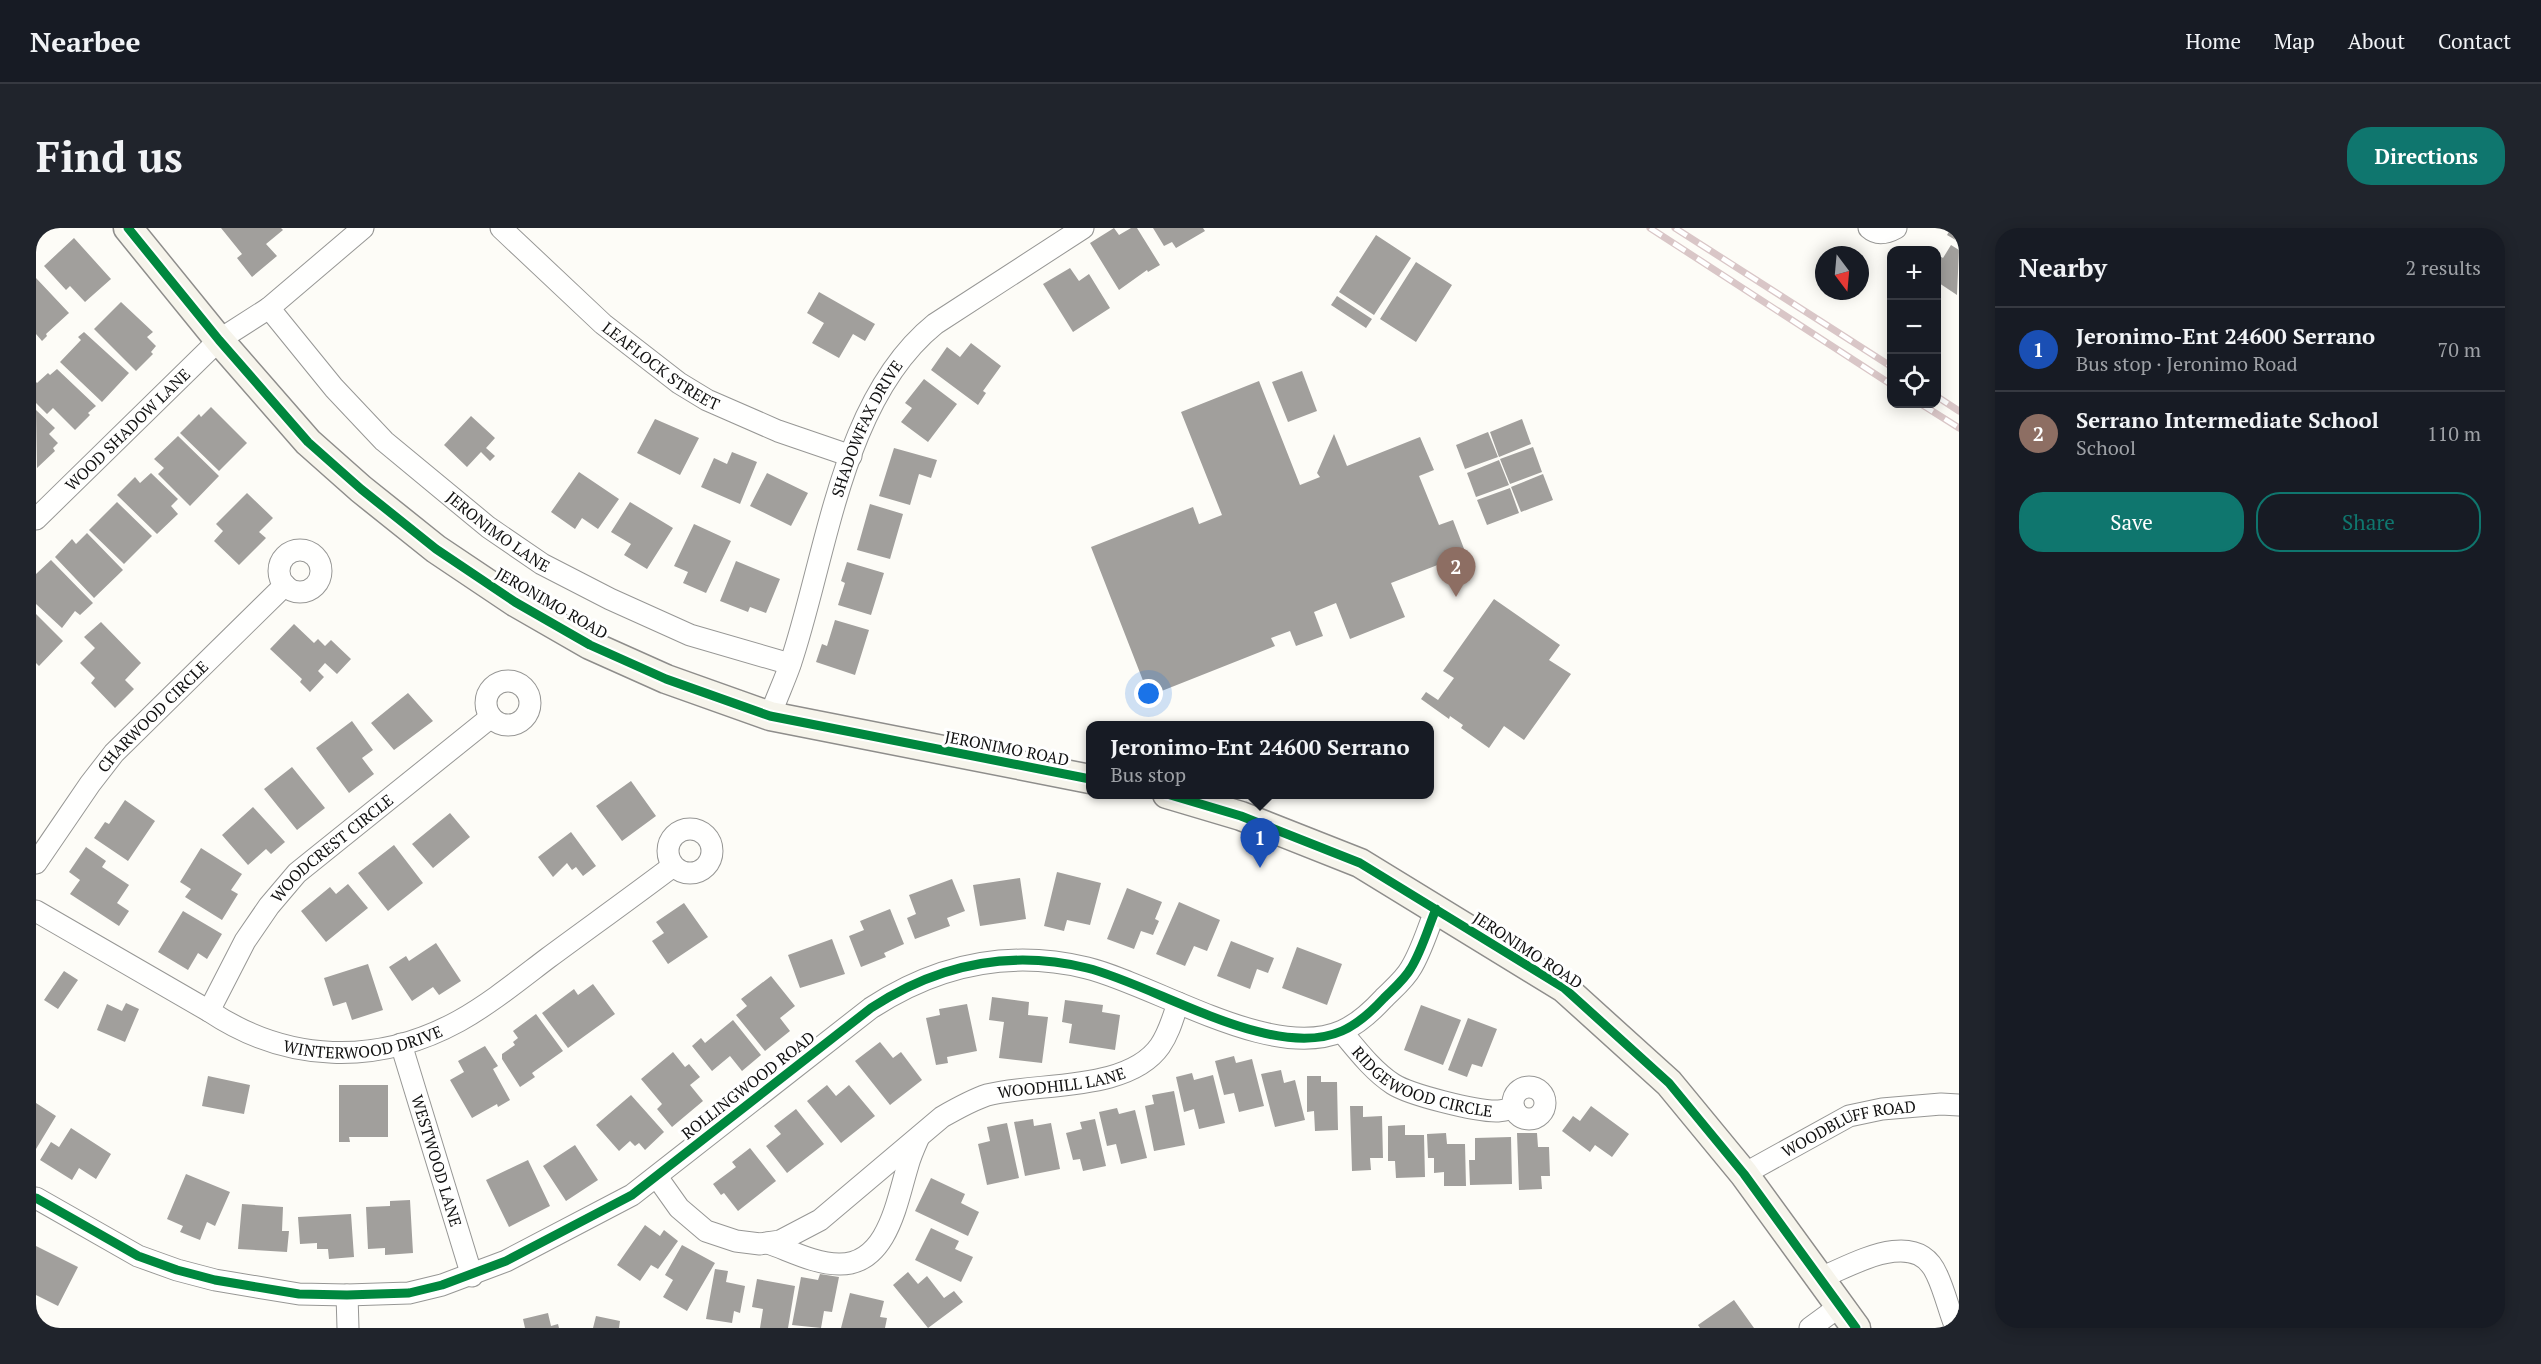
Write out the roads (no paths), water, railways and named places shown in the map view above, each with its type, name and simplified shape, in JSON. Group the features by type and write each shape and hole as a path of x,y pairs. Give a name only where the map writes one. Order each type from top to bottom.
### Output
{"main road":[{"name":"JERONIMO ROAD","path":"128,228 219,340 308,442 436,549 515,602 590,645 666,679 770,716 1086,778"},
{"name":"JERONIMO ROAD","path":"1181,799 1242,816 1360,863 1564,988 1669,1083 1744,1173 1848,1317"}],"street":[{"name":"WOOD SHADOW LANE","path":"36,519 219,340 269,308 363,228"},
{"name":"LEAFLOCK STREET","path":"501,228 603,324 679,384 707,400 778,431 851,456"},
{"name":"SHADOWFAX DRIVE","path":"770,716 790,664 851,456 874,399 900,357 916,339 935,324 1083,228"},
{"path":"1869,228 1874,232 1886,234 1896,228"},
{"name":"JERONIMO LANE","path":"269,308 334,388 384,441 488,527 542,564 620,604 690,635 790,664"},
{"name":"CHARWOOD CIRCLE","path":"36,863 114,753 285,585"},
{"name":"WOODCREST CIRCLE","path":"209,1011 245,941 268,906 297,873 491,717"},
{"name":"WINTERWOOD DRIVE","path":"36,911 232,1026 265,1040 308,1052 330,1054 401,1044 441,1029 479,1008 673,866"},
{"name":"ROLLINGWOOD ROAD","path":"36,1198 118,1246 177,1270 268,1290 299,1294 409,1293 472,1275 573,1228 632,1195 870,1008 890,995 956,967 1009,960 1062,963 1110,975 1178,1004 1264,1033 1321,1037 1342,1032 1362,1019 1411,969 1436,909"},
{"name":"WOODHILL LANE","path":"768,1243 796,1234 820,1220 942,1117 986,1096 1118,1075 1141,1064 1159,1048 1169,1031 1178,1004"},
{"name":"RIDGEWOOD CIRCLE","path":"1342,1032 1374,1069 1394,1085 1410,1092 1480,1109 1495,1111 1514,1108"},
{"name":"WESTWOOD LANE","path":"401,1044 472,1275"},
{"name":"WOODBLUFF ROAD","path":"1744,1173 1849,1116 1882,1109 1941,1104 1959,1105"},
{"name":"WOODHILL LANE","path":"657,1177 679,1208 705,1231 736,1241 768,1243 824,1262 850,1263 864,1258 882,1240 890,1224 919,1137"},
{"path":"1820,1278 1887,1252 1911,1251 1929,1263 1937,1273 1956,1328"},
{"path":"347,1295 348,1328"},
{"path":"1810,1328 1848,1317"}],"railway":[{"path":"1650,228 1887,382"},
{"path":"1675,228 1887,364"},
{"path":"1941,399 1959,411"},
{"path":"1927,408 1959,428"}],"place":[{"name":"Serrano Intermediate School","path":"1456,597"},
{"name":"Jeronimo-Ent 24600 Serrano","path":"1260,868"}]}
